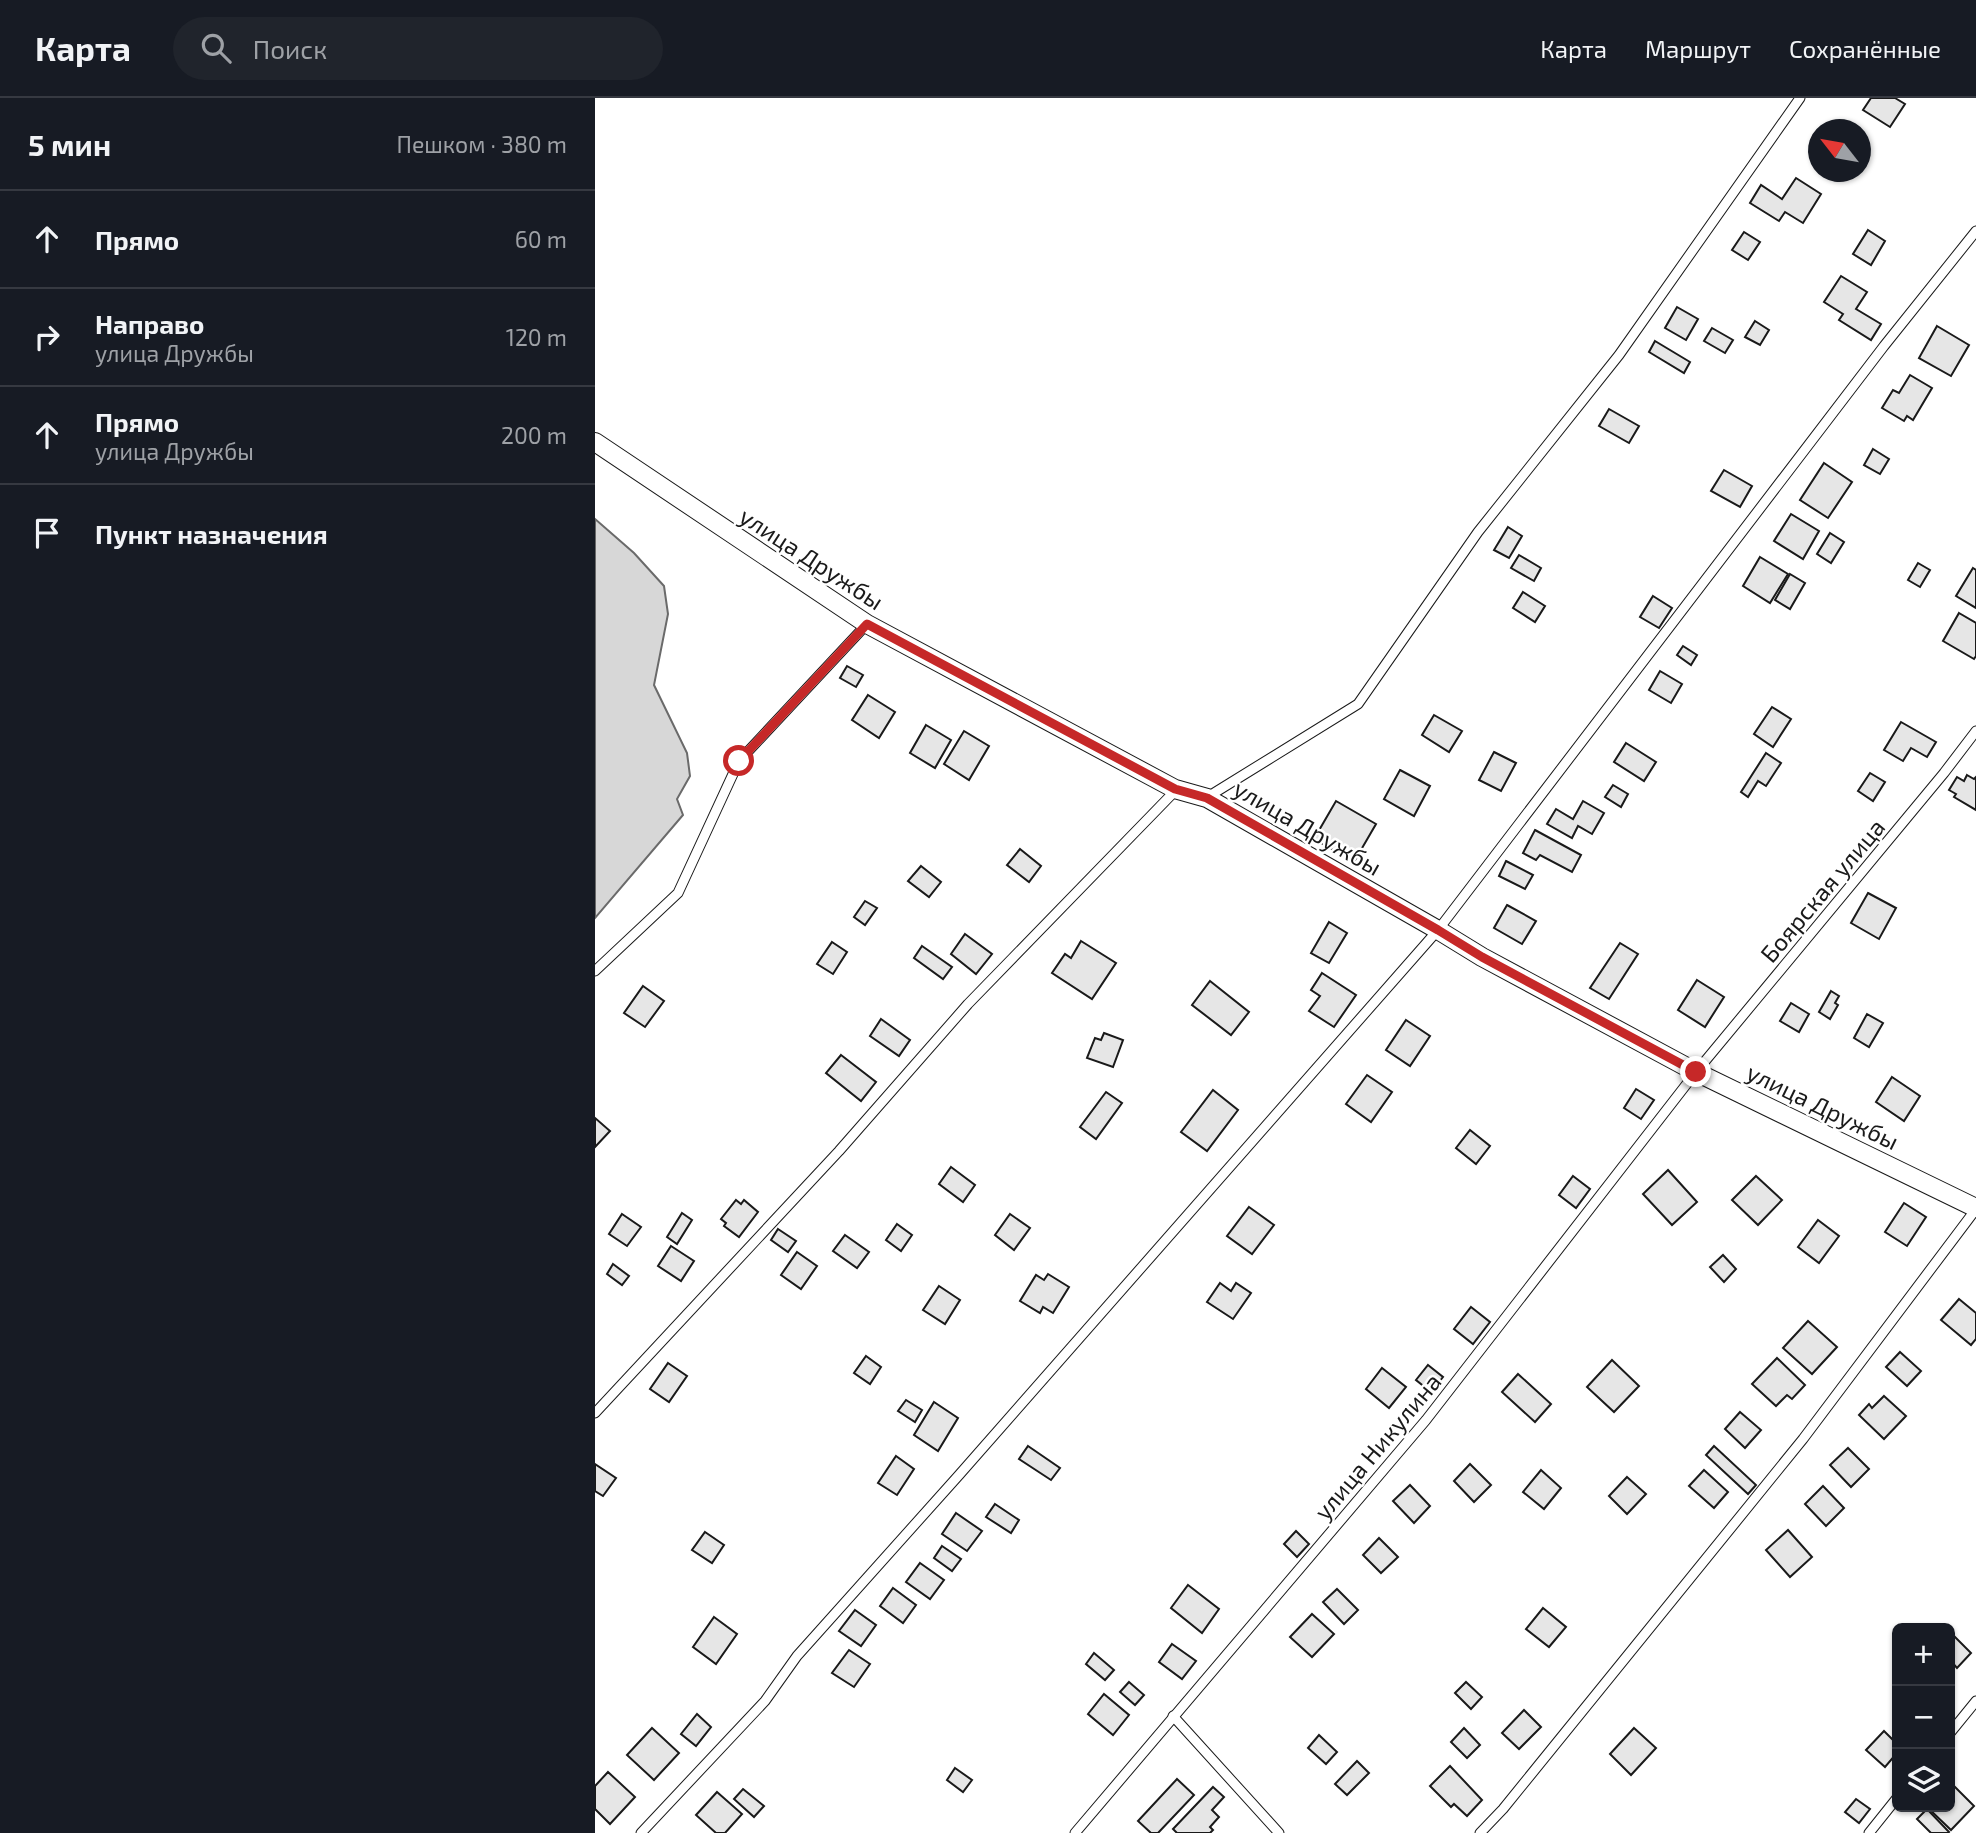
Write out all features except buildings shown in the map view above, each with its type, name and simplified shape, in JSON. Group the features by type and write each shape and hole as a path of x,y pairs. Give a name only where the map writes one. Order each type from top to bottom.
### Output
{"street":[{"name":"улица Дружбы","path":"595,442 867,624 1175,789"},
{"name":"улица Дружбы","path":"1207,798 1482,957 1696,1072 1976,1209"}],"lane":[{"path":"595,1412 839,1151 968,1004 1175,789 1207,798 1358,704 1478,532 1619,355 1800,98"},
{"path":"641,1833 765,1701 797,1656 1438,930 1867,368 1976,231"},
{"path":"595,971 678,893 739,761 867,624"},
{"name":"Боярская улица","path":"1696,1072 1976,731"},
{"name":"улица Никулина","path":"1075,1833 1426,1420 1696,1072"},
{"path":"1480,1833 1503,1809 1803,1439 1976,1209"},
{"path":"1955,1727 1976,1701"},
{"path":"1173,1716 1279,1833"},
{"path":"1869,1833 1892,1804"}],"shaded area":[{"path":"595,519 634,553 664,586 668,614 654,685 687,753 690,776 677,799 683,815 595,918"}],"route":[{"path":"739,761 867,624 1175,789 1207,798 1482,957 1696,1072"}]}
